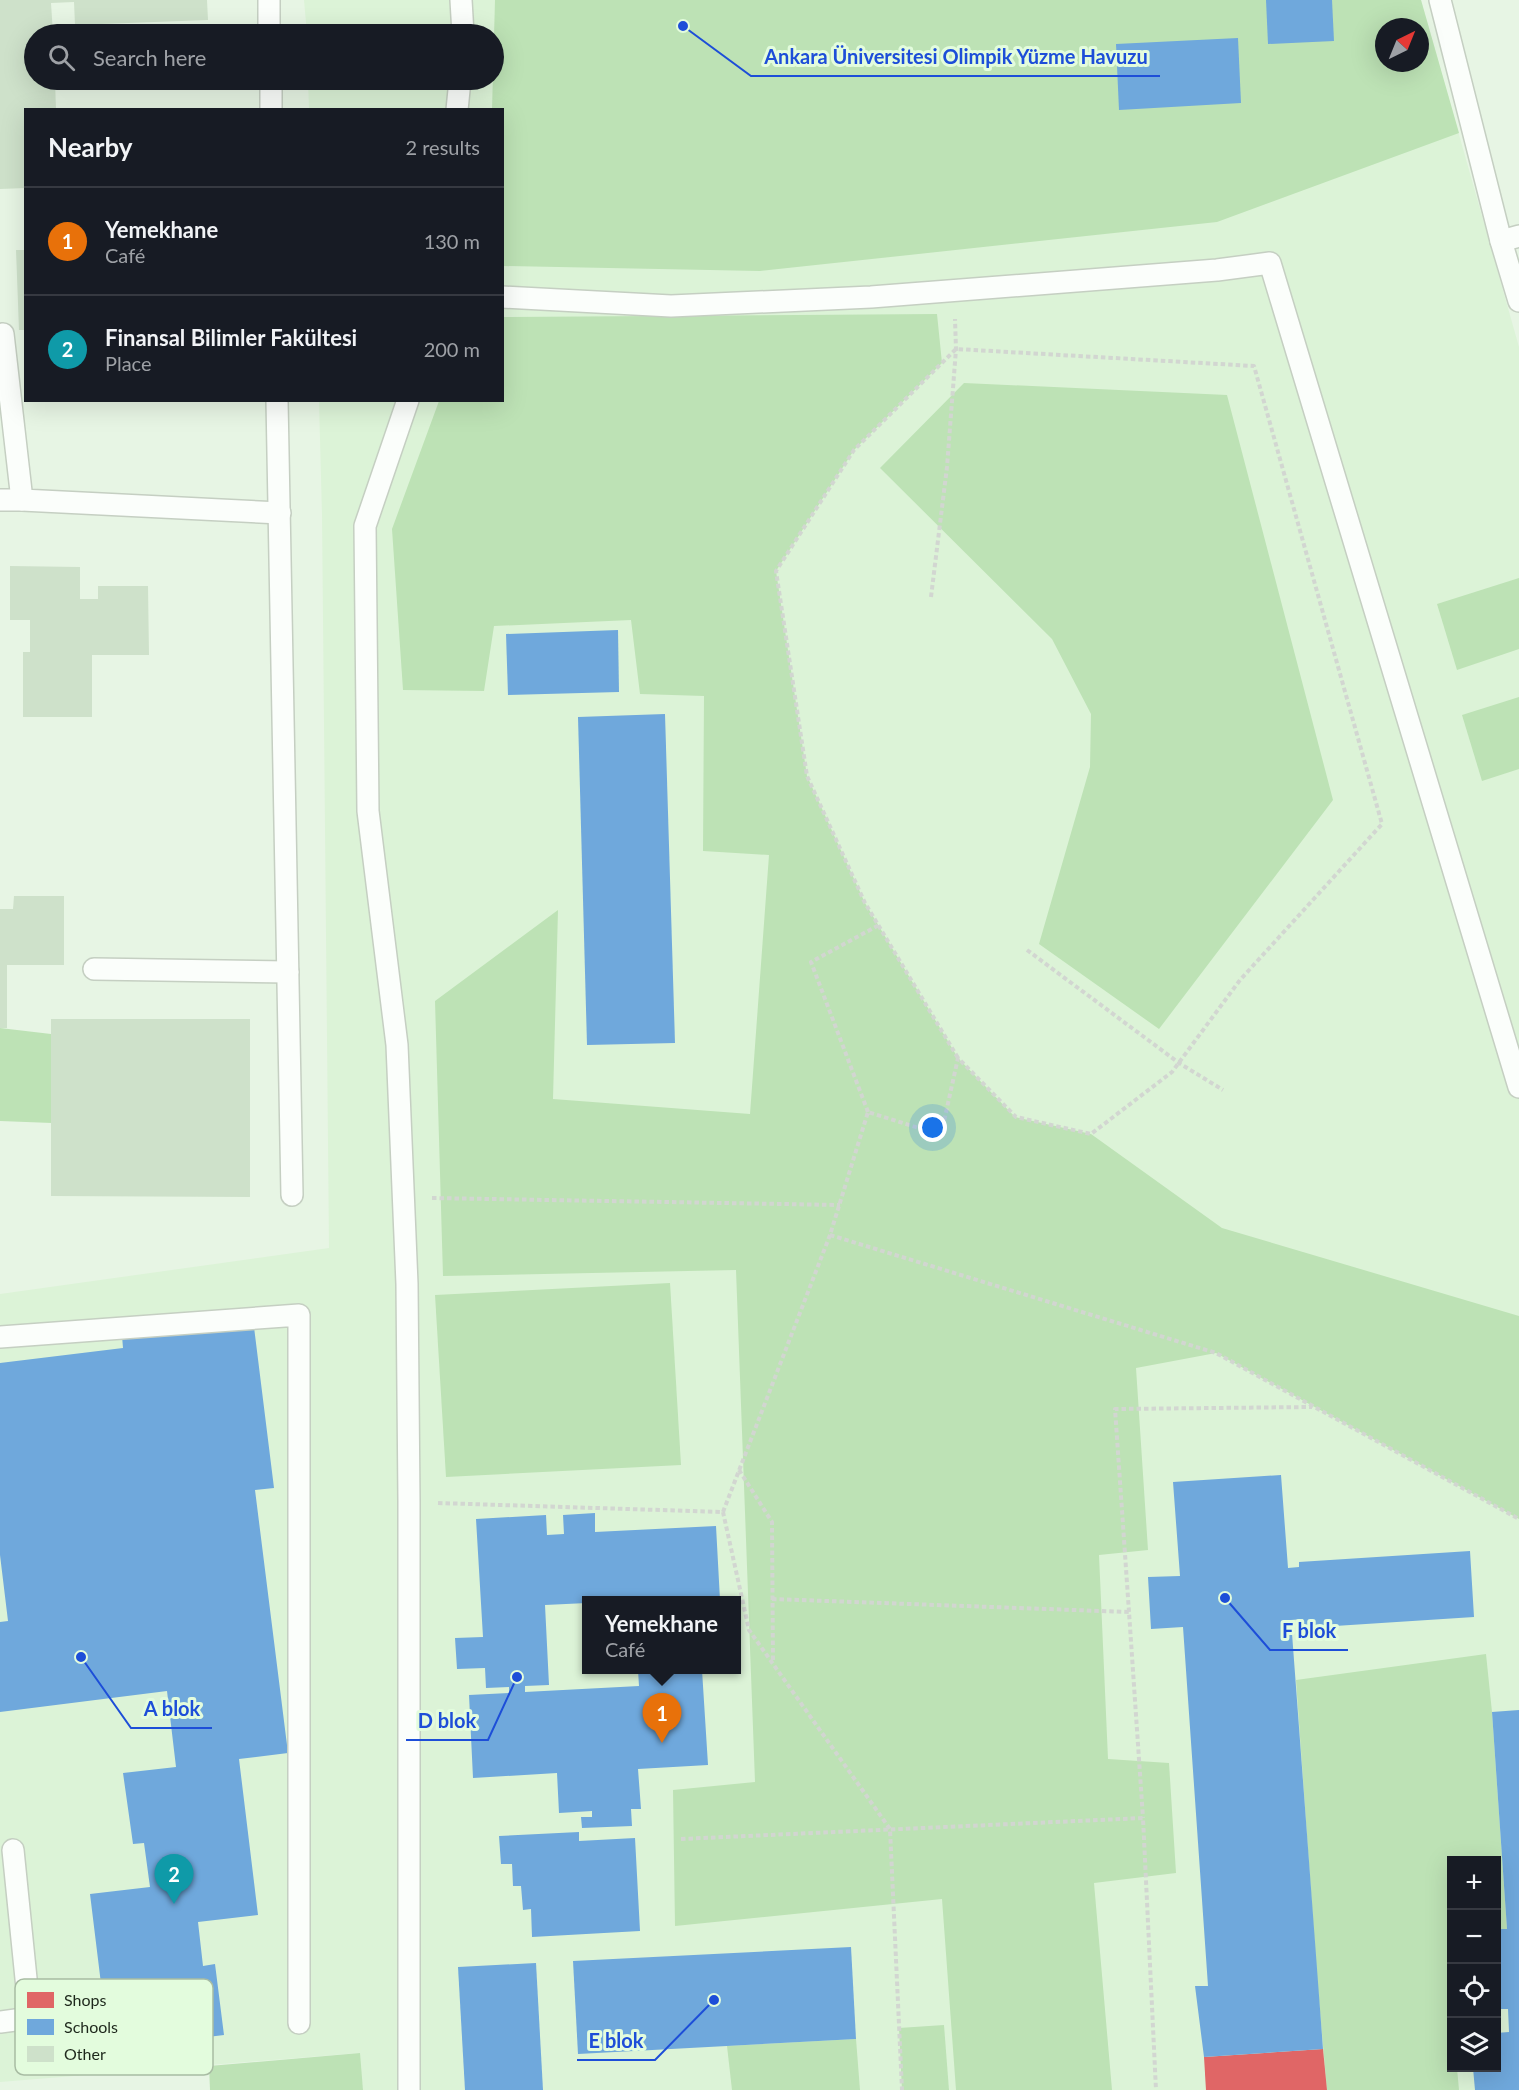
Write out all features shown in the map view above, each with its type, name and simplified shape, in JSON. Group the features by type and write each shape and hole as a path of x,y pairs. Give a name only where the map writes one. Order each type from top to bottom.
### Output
{"lane":[{"path":"268,0 269,24"},
{"path":"461,0 462,24"},
{"path":"1440,0 1510,238 1519,301"},
{"path":"271,90 272,108"},
{"path":"458,108 459,90"},
{"path":"504,297 670,306 871,297 1217,270 1270,262 1519,1087"},
{"path":"3,334 22,500"},
{"path":"278,402 292,1194"},
{"path":"407,402 365,526 368,811 397,1045 407,1284 410,2090"},
{"path":"0,500 280,513"},
{"path":"94,969 288,972"},
{"path":"0,1337 299,1315 299,2023"},
{"path":"13,1850 26,1979"},
{"path":"0,2022 15,2020"}],"path":[{"path":"931,597 947,467 956,349"},
{"path":"956,349 1254,366 1382,824 1240,980 1172,1072 1091,1134 1016,1117 958,1058 865,903 807,776 776,571 854,450 956,349"},
{"path":"879,925 811,962 868,1112 830,1235 723,1512 749,1630 890,1829 902,2090"},
{"path":"1027,950 1179,1063 1223,1090"},
{"path":"868,1112 941,1135 958,1058"},
{"path":"404,1197 840,1206"},
{"path":"830,1235 1216,1353 1519,1519"},
{"path":"1156,2090 1143,1818 1115,1409 1313,1407"},
{"path":"739,1470 772,1522 773,1663"},
{"path":"409,1502 723,1512"},
{"path":"772,1599 1129,1612"},
{"path":"681,1839 1143,1818"}],"shaded area":[{"path":"304,0 1421,0 1426,18 1375,18 1375,72 1429,72 1429,28 1519,347 1519,2090 363,2090 359,2053 213,2065 213,1979 15,1979 15,2075 87,2075 0,2082 0,1294 329,1248 319,402 504,402 504,108 309,108 308,90 504,90 504,24 306,24"},
{"path":"495,0 1421,0 1426,18 1375,18 1375,72 1429,72 1429,28 1459,133 1217,222 760,271 504,266 504,108 492,108 493,90 504,90 504,24 494,24"},
{"path":"937,314 942,363 854,450 776,571 807,776 865,903 958,1058 1015,1117 1091,1134 1222,1228 1519,1316 1519,1519 1216,1353 1136,1368 1148,1550 1099,1555 1108,1759 1169,1763 1176,1873 1094,1883 1112,2090 956,2090 942,1899 675,1926 673,1790 755,1782 736,1270 443,1276 435,1001 558,910 553,1099 750,1114 769,855 703,851 704,696 640,694 631,620 494,626 484,691 403,690 392,529 439,402 504,402 504,317"},
{"path":"964,383 1227,395 1333,800 1159,1029 1039,944 1090,767 1091,714 1052,639 880,468"},
{"path":"1519,578 1519,649 1457,670 1437,604"},
{"path":"1519,697 1519,769 1482,781 1462,715"},
{"path":"0,1028 51,1034 52,1123 0,1121"},
{"path":"670,1283 681,1465 446,1477 435,1295"},
{"path":"1486,1654 1507,1929 1501,1929 1501,1856 1447,1856 1447,2072 1457,2072 1459,2090 1327,2090 1296,1680"},
{"path":"944,2025 949,2090 902,2090 899,2028"},
{"path":"856,2039 860,2090 732,2090 727,2046"},
{"path":"360,2053 363,2090 210,2090 209,2075 213,2075 213,2066"}],"building: Shops":[{"path":"1323,2049 1327,2090 1206,2090 1204,2057"}],"building: Schools":[{"path":"1266,0 1332,0 1334,41 1268,44"},
{"path":"1238,38 1241,103 1119,110 1116,44"},
{"path":"618,630 619,692 508,695 506,634"},
{"path":"665,714 675,1043 587,1045 578,717"},
{"path":"253,1319 274,1488 255,1490 288,1753 239,1759 258,1915 198,1922 203,1966 215,1964 224,2035 213,2036 213,1979 100,1979 90,1894 150,1887 144,1843 133,1844 123,1773 176,1767 167,1691 0,1712 0,1622 8,1621 0,1555 0,1363 123,1348 122,1336"},
{"path":"1281,1475 1288,1568 1299,1567 1299,1562 1470,1551 1474,1617 1304,1628 1303,1619 1291,1620 1323,2049 1204,2057 1195,1986 1208,1986 1183,1627 1151,1629 1148,1577 1180,1576 1173,1482"},
{"path":"595,1513 595,1532 716,1526 720,1596 582,1596 582,1603 545,1605 549,1685 525,1686 525,1692 639,1686 638,1674 702,1674 708,1765 638,1769 641,1809 631,1809 632,1826 582,1828 581,1817 592,1817 592,1811 559,1813 557,1773 473,1778 469,1695 509,1693 509,1687 486,1688 485,1668 457,1669 455,1638 483,1637 476,1519 546,1515 547,1535 564,1534 563,1515"},
{"path":"1519,1710 1519,2090 1475,2090 1473,2072 1501,2072 1501,2033 1509,2032 1508,2009 1501,2009 1501,1929 1507,1929 1492,1712"},
{"path":"579,1832 579,1841 635,1838 640,1931 532,1937 531,1909 523,1910 521,1886 513,1886 512,1864 501,1864 499,1836"},
{"path":"851,1947 856,2039 578,2054 573,1961"},
{"path":"536,1963 543,2090 465,2090 458,1967"}],"building: Other":[{"path":"0,0 207,0 208,20 75,24 74,2 51,3 52,24 24,24 24,90 55,90 56,108 24,108 24,188 0,189"},
{"path":"16,250 24,250 24,330 19,330"},
{"path":"10,566 80,567 80,599 98,599 98,586 148,586 149,655 92,655 92,717 23,717 23,652 30,652 30,620 10,620"},
{"path":"14,896 64,896 64,965 7,965 7,1028 0,1028 0,909 13,909"},
{"path":"51,1019 250,1019 250,1197 51,1196"}],"place":[{"name":"Ankara Üniversitesi Olimpik Yüzme Havuzu","path":"683,26"},
{"name":"F blok","path":"1225,1598"},
{"name":"A blok","path":"81,1657"},
{"name":"D blok","path":"517,1677"},
{"name":"Yemekhane","path":"662,1743"},
{"name":"Finansal Bilimler Fakültesi","path":"174,1904"},
{"name":"E blok","path":"714,2000"}]}
